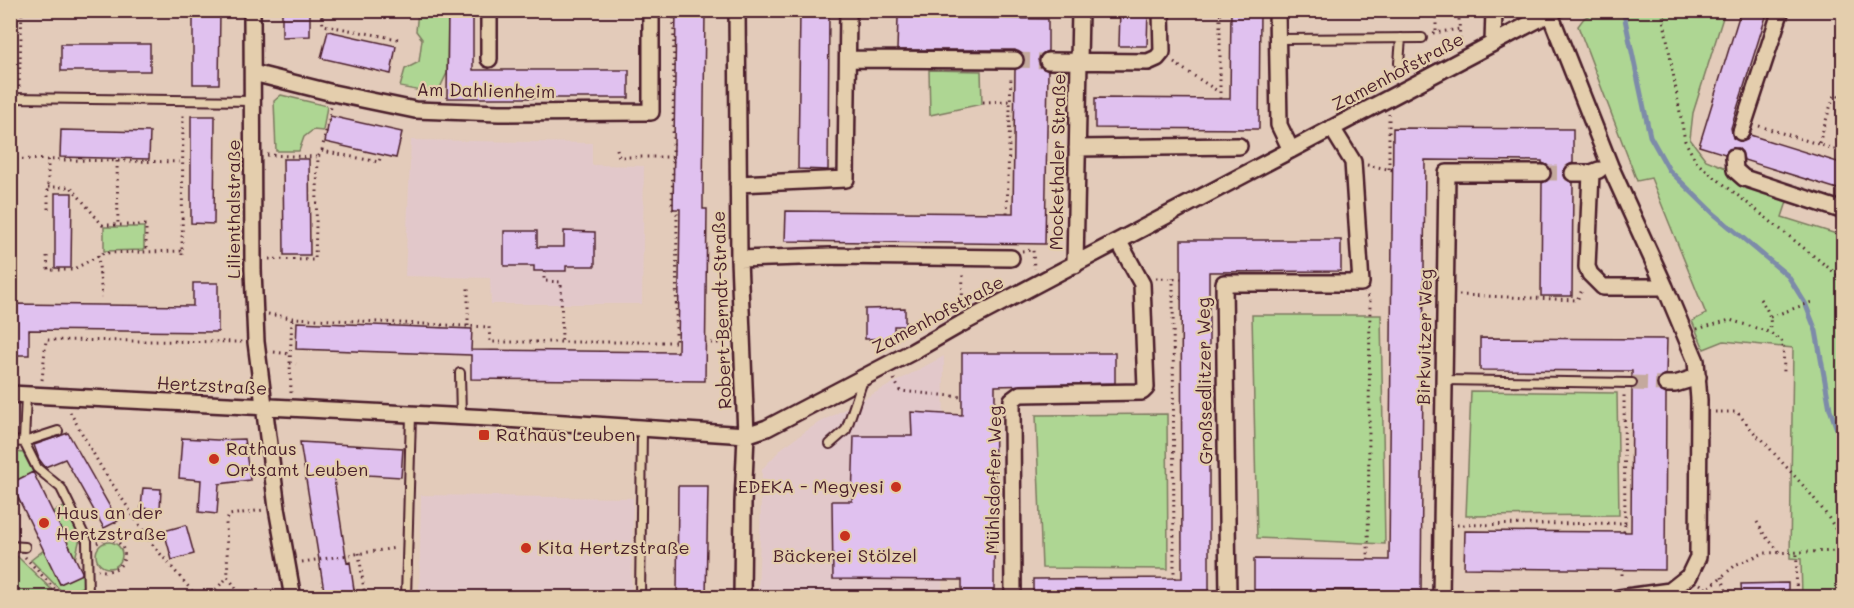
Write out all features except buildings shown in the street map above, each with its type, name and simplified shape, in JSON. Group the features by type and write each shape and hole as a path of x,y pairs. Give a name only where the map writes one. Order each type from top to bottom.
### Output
{"street":[{"name":"Lilienthalstraße","path":"252,10 256,342 277,508 292,597"},
{"name":"Am Dahlienheim","path":"253,73 415,110 651,112 651,10"},
{"name":"Robert-Berndt-Straße","path":"737,10 739,259 746,435"},
{"path":"738,184 846,179 848,10"},
{"name":"Mockethaler Straße","path":"1075,265 1080,10"},
{"path":"1154,59 1162,52 1161,10"},
{"path":"1277,10 1279,125 1291,150"},
{"path":"1493,43 1494,10"},
{"path":"1743,126 1780,10"},
{"path":"489,11 489,59"},
{"path":"1553,12 1611,166 1696,361 1698,377 1698,557 1689,576 1670,591 1619,597"},
{"name":"Zamenhofstraße","path":"746,435 767,428 1553,12"},
{"path":"848,59 1013,61"},
{"name":"Mockethaler Straße","path":"1048,61 1148,62 1154,59"},
{"path":"1332,128 1353,162 1361,284"},
{"path":"1077,148 1239,146"},
{"path":"1734,157 1735,170 1744,178 1844,212"},
{"path":"1573,173 1591,173 1611,166"},
{"name":"Birkwitzer Weg","path":"1441,597 1446,173 1542,173"},
{"path":"1591,173 1587,267 1590,274 1604,286 1665,286"},
{"name":"Mühlsdorfer Weg","path":"1013,597 1012,400 1020,394 1142,392 1146,388 1142,284 1119,242"},
{"name":"Zamenhofstraße","path":"739,259 831,256 1011,258"},
{"name":"Großsedlitzer Weg","path":"1228,597 1224,283 1361,284"},
{"path":"1666,384 1675,384 1698,377"},
{"name":"Hertzstraße","path":"25,395 461,417 746,435"},
{"path":"742,597 746,435"}],"lane":[{"path":"1399,63 1401,38"},
{"path":"1278,39 1422,38"},
{"path":"15,98 253,101"},
{"path":"460,373 461,417"},
{"path":"830,444 846,429 864,377"},
{"path":"1444,380 1628,383"},
{"path":"25,395 24,442 37,468 61,488 87,541 88,597"},
{"path":"406,597 411,415"},
{"path":"640,597 642,429"},
{"path":"10,441 24,442 58,430"},
{"path":"10,546 25,547"}],"path":[{"path":"10,137 14,124 22,10"},
{"path":"321,10 323,25 398,39"},
{"path":"489,11 559,10"},
{"path":"255,312 292,318 489,327 490,342 677,342 677,214 672,208 674,10"},
{"path":"1220,10 1220,99"},
{"path":"1436,18 1438,31 1460,27 1459,19"},
{"path":"1154,59 1176,64 1220,92"},
{"path":"1007,213 1013,61"},
{"path":"267,259 315,260 318,157 322,151 333,93"},
{"path":"1819,143 1834,95 1844,97"},
{"path":"47,256 48,270 72,270 104,253 182,253 184,101"},
{"path":"983,102 1011,101"},
{"path":"1353,162 1391,170 1389,125"},
{"path":"1743,126 1819,143 1844,152"},
{"path":"344,155 347,148"},
{"path":"617,149 620,157 673,157"},
{"path":"322,151 379,162 381,155"},
{"path":"267,155 318,157"},
{"path":"10,159 182,162"},
{"path":"48,160 48,209"},
{"path":"117,161 118,225"},
{"path":"48,187 71,187 103,226 146,225 146,252"},
{"path":"98,255 102,297"},
{"path":"961,324 964,258"},
{"path":"544,271 544,281 561,282 562,342"},
{"path":"1445,294 1577,300 1590,274"},
{"path":"1173,277 1174,578"},
{"path":"1139,278 1182,279"},
{"path":"468,284 468,326"},
{"path":"1361,284 1370,299 1368,560"},
{"path":"10,299 18,299"},
{"path":"1760,299 1770,317 1769,332"},
{"path":"1770,317 1815,300"},
{"path":"291,393 292,318"},
{"path":"1684,332 1730,320 1769,332 1783,342 1784,373"},
{"path":"25,395 46,340 256,342"},
{"path":"705,343 742,343"},
{"path":"290,363 296,364"},
{"path":"887,365 900,391 962,397"},
{"path":"1624,532 1628,383"},
{"path":"62,398 101,466 152,544 198,597"},
{"path":"1699,412 1737,412 1813,498 1837,532 1838,544 1843,551"},
{"path":"243,597 228,577 226,523 229,515 277,508"},
{"path":"1757,522 1764,536 1780,552"},
{"path":"1442,526 1625,523"},
{"path":"87,541 98,543 106,538 112,539 122,545 124,556 123,562 110,572 88,569"},
{"path":"302,562 406,546"},
{"path":"25,547 25,557 63,597"},
{"path":"1696,597 1737,564 1764,552 1843,551"},
{"path":"1796,597 1797,552"},
{"path":"358,553 365,597"},
{"path":"1622,569 1622,575"},
{"path":"1689,576 1707,590"},
{"path":"207,597 228,577"},
{"path":"1722,577 1728,597"},
{"path":"1368,591 1368,597"}],"shaded area":[{"path":"411,140 592,143 592,165 644,166 642,304 491,304 490,278 405,276"},
{"path":"944,356 942,597 758,598 762,469 783,447 815,425"},
{"name":"Kita Hertzstraße","path":"421,495 633,498 631,597 419,597"}],"green space":[{"path":"418,11 448,11 447,73 437,94 400,87 405,69 419,62 422,39 416,31"},
{"path":"1597,11 1725,11 1693,113 1690,139 1706,160 1726,168 1741,180 1789,196 1782,217 1843,236 1843,597 1802,597 1801,559 1790,558 1793,348 1724,341 1704,349 1692,321 1706,314 1651,178 1637,181 1578,26 1584,18"},
{"path":"929,70 981,71 982,104 930,115"},
{"path":"281,95 327,106 323,131 313,130 304,137 299,151 276,151 274,101"},
{"path":"104,227 144,227 144,250 104,251"},
{"path":"1252,315 1381,315 1385,544 1257,538"},
{"path":"1471,391 1617,393 1619,515 1466,516"},
{"path":"1167,414 1168,569 1042,568 1036,415"},
{"path":"11,451 23,453 33,472 11,483"},
{"path":"11,483 19,500 11,504"},
{"path":"64,507 80,538 75,559 53,512"},
{"path":"109,542 118,546 122,555 118,564 109,568 100,564 96,555 100,546"},
{"path":"44,550 60,584 82,573 84,586 65,595 31,560"},
{"path":"11,553 52,590 54,595 52,597 11,597"}],"waterway":[{"path":"1623,10 1650,136 1669,170 1713,213 1788,276 1805,303 1816,331 1830,409 1844,450"}],"tunnel":[{"path":"1015,60 1048,61"},
{"path":"1542,173 1573,173"},
{"path":"1632,383 1666,384"}],"place":[{"name":"Rathaus Leuben","path":"484,435"},
{"name":"Rathaus Ortsamt Leuben","path":"214,459"},
{"name":"EDEKA - Megyesi","path":"896,487"},
{"name":"Haus an der Hertzstraße","path":"44,523"},
{"name":"Bäckerei Stölzel","path":"845,536"},
{"name":"Kita Hertzstraße","path":"526,548"}]}
